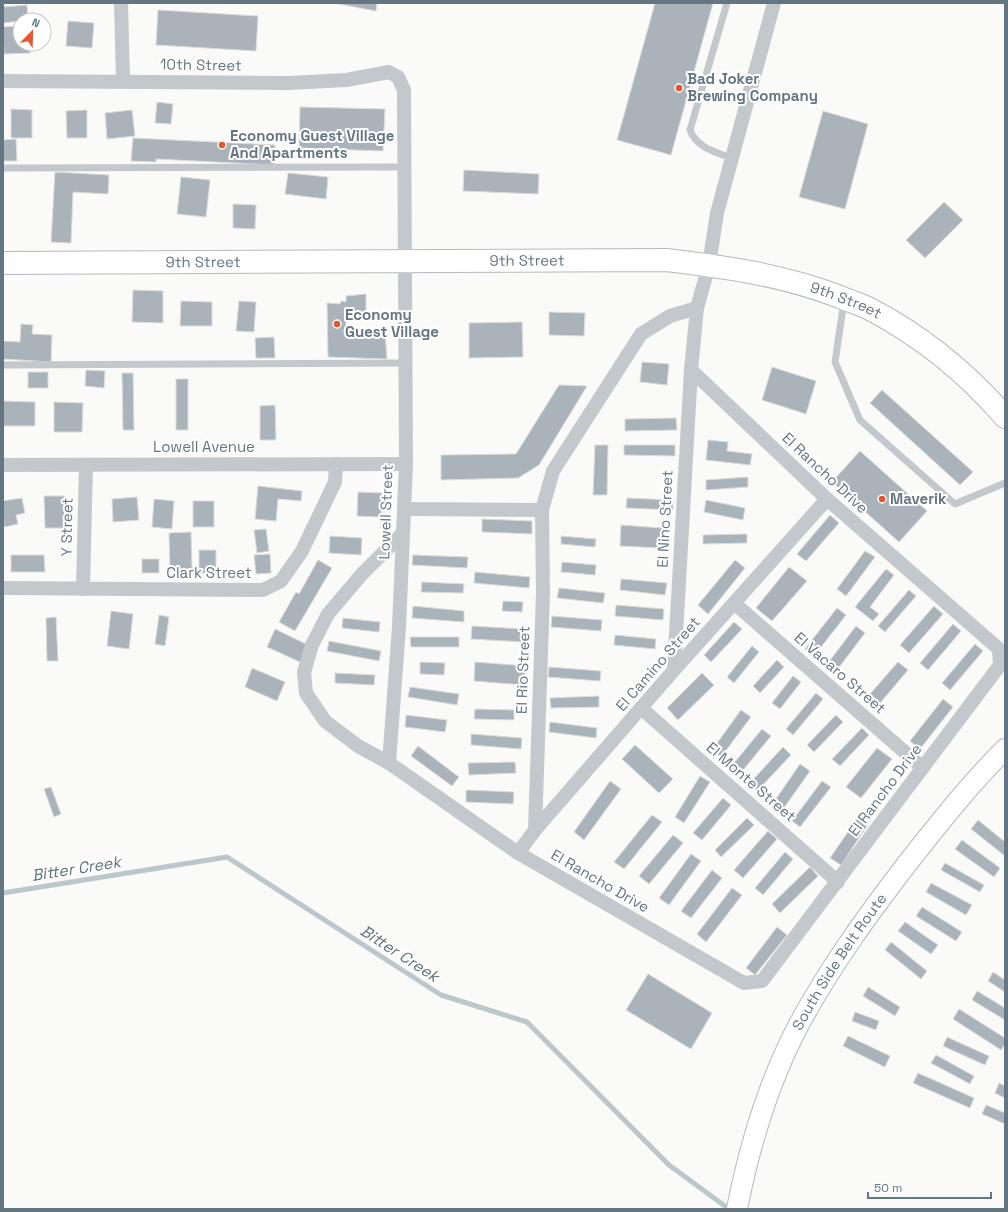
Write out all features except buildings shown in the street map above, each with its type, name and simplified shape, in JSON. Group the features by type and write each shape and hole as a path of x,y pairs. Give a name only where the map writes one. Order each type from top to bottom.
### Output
{"main road":[{"name":"9th Street","path":"3,263 666,260 709,265 762,274 816,288 868,308 916,337 956,368 1005,417"},
{"name":"South Side Belt Route","path":"736,1209 752,1144 771,1089 796,1030 821,985 847,945 893,882 949,810 1005,749"}],"street":[{"path":"121,3 122,81"},
{"path":"691,370 697,308 709,265 717,213 774,3"},
{"name":"10th Street","path":"3,82 296,82 346,80 389,72 398,76"},
{"name":"Lowell Street","path":"389,763 406,464 404,90 398,76"},
{"name":"El Rio Street","path":"534,830 543,593 542,510 553,471 641,334 670,316 697,308"},
{"name":"El Rancho Drive","path":"403,533 362,574 328,614 312,645 304,672 306,692 325,720 358,746 389,763 518,853 744,983 762,981 924,768 1000,665 999,649 827,500 691,370"},
{"name":"El Nino Street","path":"674,670 691,370"},
{"name":"Clark Street","path":"3,588 263,590 281,581 302,551 335,482 336,464"},
{"name":"Lowell Avenue","path":"3,465 406,464"},
{"name":"Y Street","path":"83,589 86,465"},
{"name":"El Camino Street","path":"518,853 534,830 674,670 827,500"},
{"path":"404,509 542,510"},
{"name":"El Vacaro Street","path":"734,603 924,768"},
{"name":"El Monte Street","path":"641,708 838,882"}],"lane":[{"path":"726,3 690,130 693,137 701,145 731,158"},
{"path":"3,168 404,167"},
{"path":"844,299 835,362 860,420 955,504 1005,483"},
{"path":"3,365 405,363"}],"waterway":[{"name":"Bitter Creek","path":"3,893 227,857 441,995 527,1022 669,1165 729,1209"}],"place":[{"name":"Bad Joker Brewing Company","path":"679,88"},
{"name":"Economy Guest Village And Apartments","path":"222,145"},
{"name":"Economy Guest Village","path":"337,324"},
{"name":"Maverik","path":"882,499"}]}
